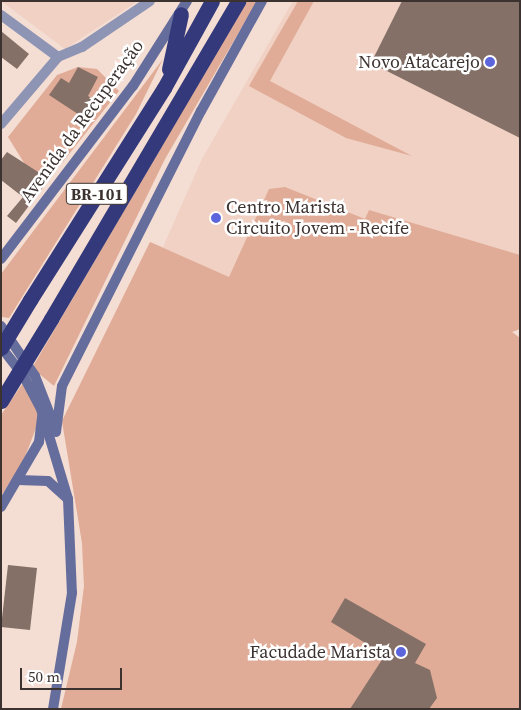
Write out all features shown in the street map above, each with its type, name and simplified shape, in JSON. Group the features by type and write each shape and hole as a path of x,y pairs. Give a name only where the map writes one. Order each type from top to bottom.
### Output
{"highway":[{"name":"BR-101","path":"1,348 164,88 212,1"},
{"name":"BR-101","path":"1,401 238,1"},
{"path":"164,88 184,8"}],"main road":[{"path":"57,451 56,432 62,386 201,111 262,1"},
{"name":"Avenida da Recuperação","path":"1,260 133,86 184,8"},
{"path":"1,326 39,385 56,432"},
{"path":"1,348 23,375 41,409 57,451 68,499 72,593 53,709"},
{"path":"39,385 49,394 62,386"},
{"path":"1,507 39,442 41,409"},
{"path":"18,480 48,481 68,499"}],"street":[{"path":"1,124 58,57 82,47 150,1"},
{"path":"1,15 58,57"}],"shaded area":[{"path":"1,1 138,1 65,49"},
{"path":"247,1 257,1 165,159 54,386 32,368"},
{"path":"293,1 520,1 520,329 512,332 520,338 520,709 61,709 77,642 84,586 82,543 62,421 150,242 163,247 202,159"},
{"path":"298,1 314,1 270,81 412,156 346,138 249,86"},
{"path":"163,59 136,114 9,318 2,317 1,274"},
{"path":"78,67 97,69 119,91 47,182 26,166 8,137 57,75"},
{"path":"285,187 365,219 369,210 520,255 520,329 512,332 520,338 520,709 61,709 77,642 84,586 82,543 62,421 150,242 229,277 269,189"},
{"path":"23,383 41,415 23,462 1,496 1,415"}],"building":[{"path":"402,1 520,1 520,138 371,63"},
{"path":"1,31 29,54 17,69 1,57"},
{"path":"78,67 98,77 88,96 96,101 84,118 49,95 61,78 69,83"},
{"path":"7,152 49,179 16,223 7,216 23,197 1,180 1,160"},
{"path":"8,565 37,568 30,630 1,627"},
{"name":"Facudade Marista","path":"345,598 426,644 415,663 430,670 437,698 429,709 350,709 385,655 331,622"}],"place":[{"name":"Novo Atacarejo","path":"490,62"},
{"name":"Centro Marista Circuito Jovem - Recife","path":"216,218"},
{"name":"Facudade Marista","path":"401,652"}]}
